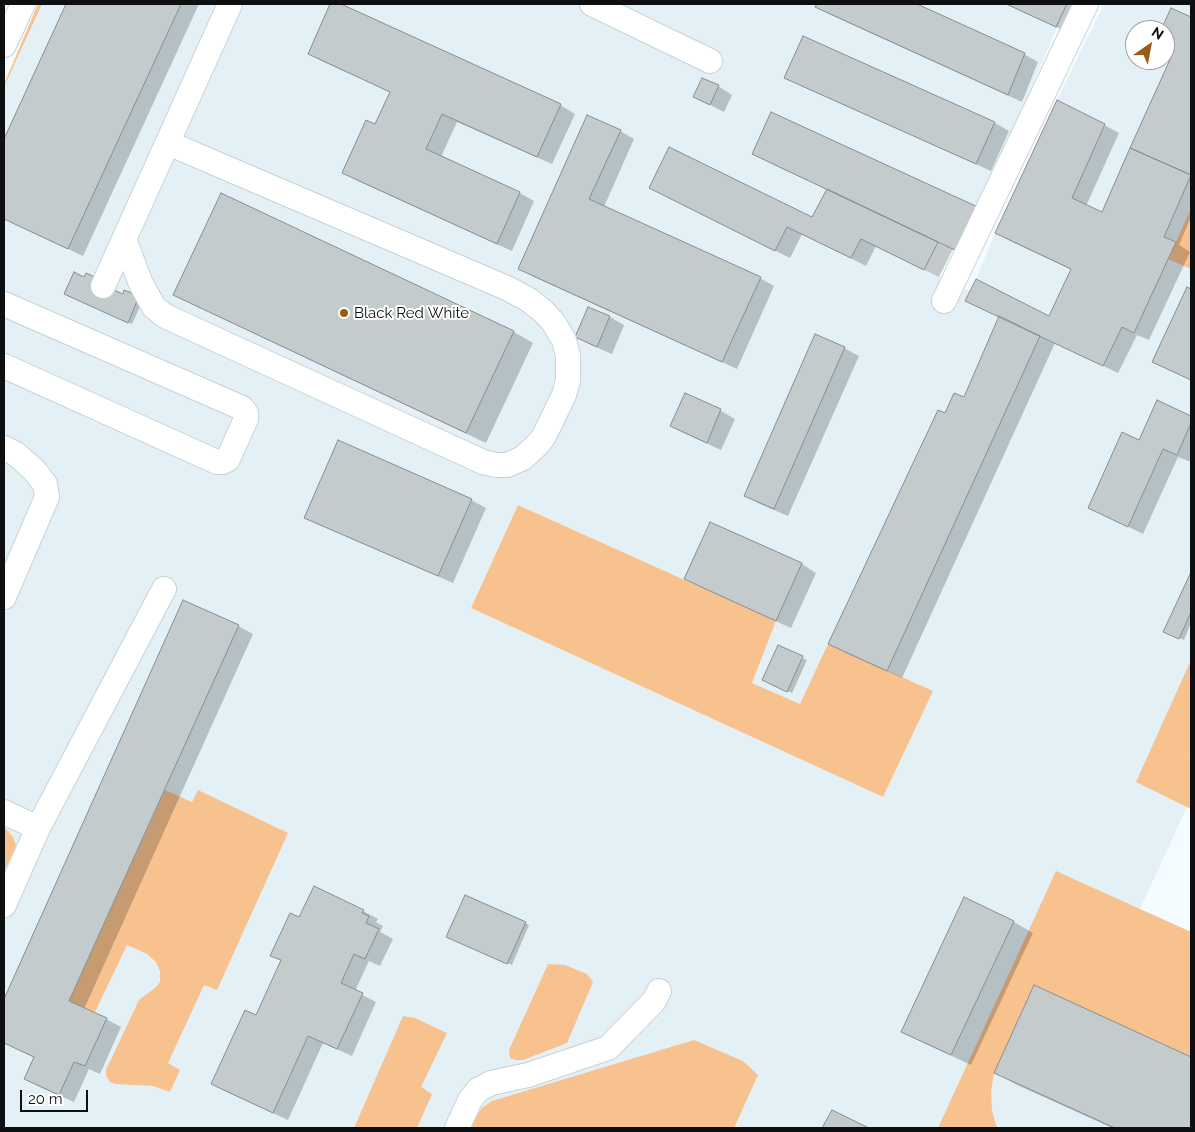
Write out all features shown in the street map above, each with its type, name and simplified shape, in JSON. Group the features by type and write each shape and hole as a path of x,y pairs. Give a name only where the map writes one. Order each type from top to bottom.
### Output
{"street":[{"path":"4,45 23,4"},
{"path":"103,286 230,4"},
{"path":"944,301 1086,4"},
{"path":"608,7 710,61"},
{"path":"124,239 141,284 154,307 165,316 483,462 507,465 523,458 544,436 564,395 568,380 568,356 564,340 553,322 529,300 509,289 168,143"},
{"path":"4,304 242,408 246,413 246,419 228,459 217,462 4,366"},
{"path":"4,448 16,454 34,470 45,484 47,497 4,597"},
{"path":"4,905 38,828 164,589"},
{"path":"4,812 38,828"},
{"path":"457,1128 470,1100 478,1090 491,1084 528,1076 608,1048 654,1001 658,991"}],"shaded area":[{"path":"38,4 42,4 4,87 4,84"},
{"path":"42,4 1067,4 980,208 959,252 938,242 924,269 970,291 1057,100 1104,4 1191,4 1191,809 1187,807 1140,909 1191,932 1191,1128 4,1128 4,87","holes":["518,505 776,621 752,683 800,705 887,671 932,691 883,797 471,608"]},
{"path":"1191,209 1191,269 1168,259"},
{"path":"518,505 776,621 752,683 800,704 828,644 933,691 883,797 471,608"},
{"path":"1191,660 1191,750 1189,755 1191,756 1191,809 1136,782"},
{"path":"165,790 192,802 198,790 288,833 217,990 204,985 168,1063 180,1070 170,1092 153,1086 116,1084 110,1082 106,1076 106,1070 139,1000 160,982 160,971 156,962 147,954 127,945 95,1012 69,1001"},
{"path":"4,827 13,837 16,845 4,872"},
{"path":"1056,871 1191,932 1191,1057 1034,985 994,1073 991,1092 992,1111 997,1128 938,1128"},
{"path":"548,964 565,965 587,974 593,982 567,1043 523,1060 510,1058 509,1050"},
{"path":"403,1016 415,1018 447,1033 421,1087 432,1094 417,1128 354,1128"},
{"path":"694,1040 743,1061 758,1075 734,1128 471,1128 482,1108 492,1101"}],"building":[{"path":"66,4 181,4 68,249 4,219 4,139"},
{"path":"330,4 341,4 561,104 537,157 442,114 426,149 520,192 497,244 342,173 366,120 375,124 390,92 308,54"},
{"path":"817,4 917,4 1025,53 1008,95 815,7"},
{"path":"1006,4 1067,4 1056,27"},
{"path":"1171,8 1191,17 1191,175 1130,148 1165,70 1175,70 1175,20 1166,20"},
{"path":"803,36 995,122 976,164 784,78"},
{"path":"702,78 719,85 710,105 693,97"},
{"path":"1057,100 1105,124 1072,198 1102,212 1130,148 1191,175 1164,237 1176,242 1134,333 1122,327 1103,366 965,301 976,279 1049,316 1071,269 995,233"},
{"path":"771,112 980,208 959,252 752,154"},
{"path":"587,115 621,130 589,199 761,277 722,362 518,269"},
{"path":"669,147 812,217 827,189 938,242 924,270 861,239 851,258 787,227 775,251 649,188"},
{"name":"Black Red White","path":"221,193 514,331 466,433 173,295"},
{"path":"74,272 84,277 86,273 99,279 97,283 123,294 124,290 139,296 128,323 64,294"},
{"path":"1187,287 1191,289 1191,380 1152,362"},
{"path":"588,307 610,316 597,347 575,337"},
{"path":"999,316 1040,336 887,671 828,644 938,410 945,413 954,393 964,397"},
{"path":"815,334 845,347 774,509 744,496"},
{"path":"685,393 721,409 707,443 670,426"},
{"path":"1157,400 1191,416 1191,423 1177,455 1163,449 1128,527 1088,508 1122,432 1139,440"},
{"path":"338,440 472,499 438,576 304,518"},
{"path":"710,522 802,563 776,621 684,579"},
{"path":"1191,572 1191,612 1179,639 1163,632"},
{"path":"183,600 239,625 69,1001 107,1018 85,1066 74,1062 59,1095 24,1079 34,1057 4,1043 4,999"},
{"path":"778,645 803,656 787,692 762,680"},
{"path":"314,886 364,910 362,913 369,916 366,923 379,929 365,959 354,954 341,983 363,993 337,1049 308,1036 273,1113 211,1084 245,1010 256,1015 281,960 270,956 290,913 299,917"},
{"path":"465,895 526,922 507,964 446,937"},
{"path":"964,897 1014,921 951,1055 901,1032"},
{"path":"1034,985 1191,1057 1191,1128 1115,1128 994,1073"},
{"path":"832,1110 869,1128 822,1128"}],"place":[{"name":"Black Red White","path":"344,313"}]}
